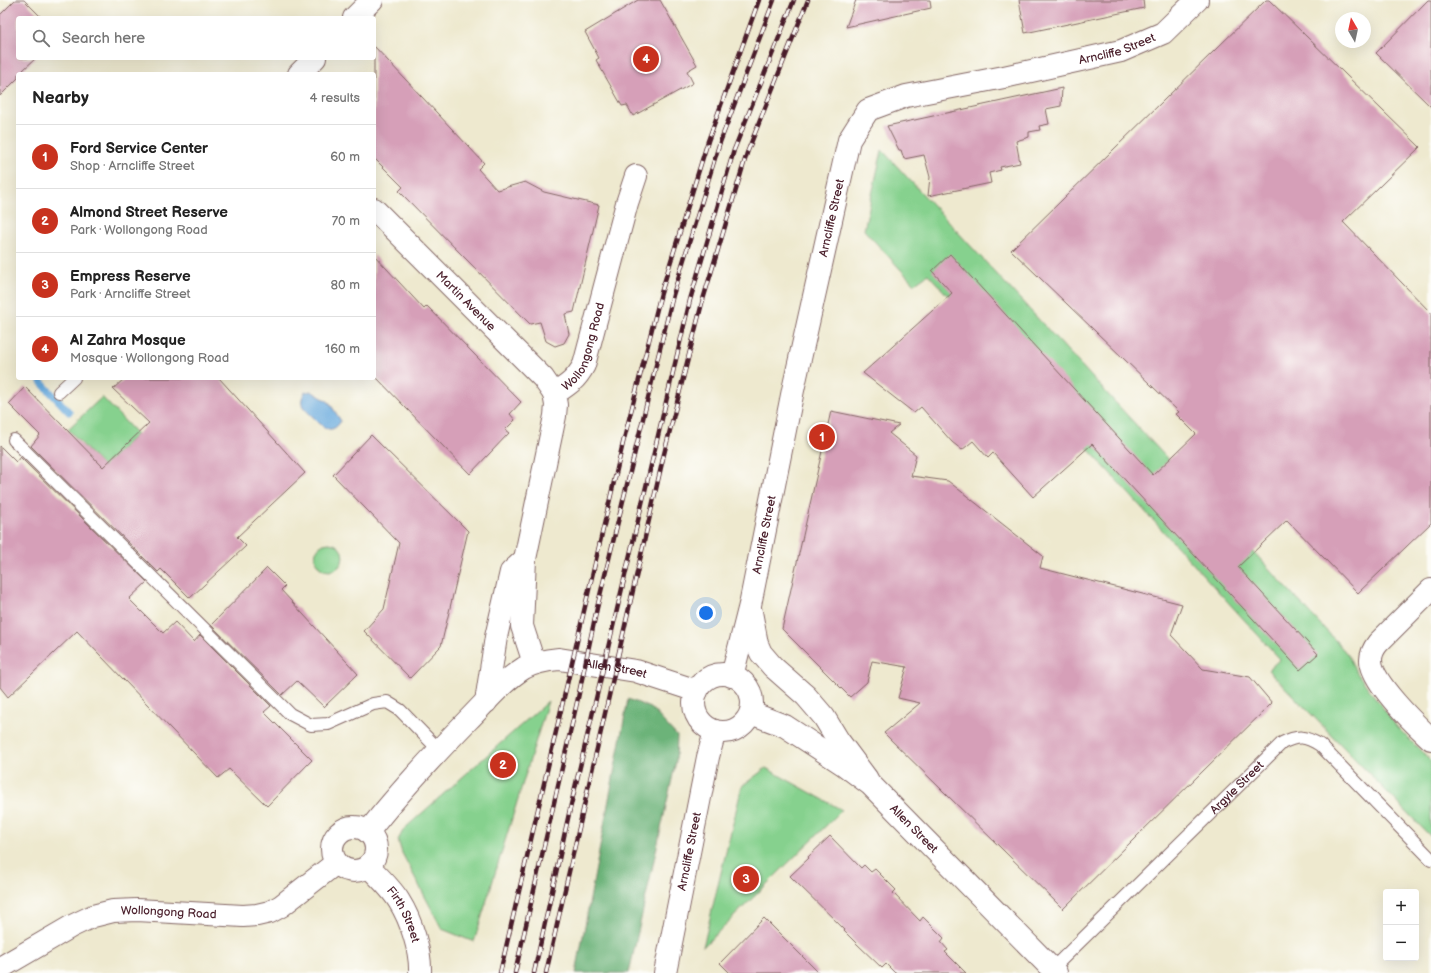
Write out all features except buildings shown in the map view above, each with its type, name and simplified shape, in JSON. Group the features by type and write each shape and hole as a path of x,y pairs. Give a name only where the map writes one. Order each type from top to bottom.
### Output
{"street":[{"path":"356,16 372,0"},
{"name":"Arncliffe Street","path":"732,676 750,605 793,390 849,140 868,110 906,96 1004,77 1121,50 1163,33 1197,0"},
{"path":"301,72 313,60"},
{"name":"Wollongong Road","path":"534,664 522,626 525,559 555,416 556,405 554,394 570,384 578,376 584,365 627,203 636,176"},
{"name":"Martin Avenue","path":"376,211 543,378 554,394"},
{"path":"486,702 496,637 511,572 525,559"},
{"path":"1431,590 1378,643 1373,651 1371,660 1380,683 1410,719 1431,739"},
{"path":"750,605 757,644 761,653 773,667 806,696 824,717 838,740 871,785"},
{"name":"Allen Street","path":"534,664 546,660 559,659 636,671 697,691"},
{"path":"368,832 410,782 486,702 514,676 534,664"},
{"path":"720,675 732,676 740,680 747,687 751,695 751,713 740,727 724,732 715,731 704,725 697,715 694,699 697,691 701,684 708,679 720,675"},
{"name":"Allen Street","path":"751,713 785,726 843,764 871,785 1053,972"},
{"name":"Arncliffe Street","path":"665,973 706,764 715,731"},
{"path":"355,826 368,832 375,843 376,849 372,861 368,866 355,871 341,868 336,863 332,857 332,842 341,830 347,827 355,826"},
{"name":"Wollongong Road","path":"0,968 72,926 93,916 113,911 137,910 243,916 270,912 281,906 336,863"},
{"name":"Firth Street","path":"368,866 399,901 417,945 420,973"}],"lane":[{"path":"60,392 72,380"},
{"path":"14,440 290,714 310,725 328,724 373,704 387,702 400,710 440,750"},
{"name":"Argyle Street","path":"1053,972 1282,743 1295,738 1308,738 1320,745 1431,859"}],"green space":[{"path":"882,150 1348,655 1355,670 1397,727 1431,761 1431,837 1268,670 1280,659 928,274 914,284 864,230"},
{"path":"102,397 137,434 103,467 68,429"},
{"path":"329,543 339,547 343,557 339,567 329,571 319,567 315,557 319,547"},
{"path":"628,699 651,708 677,736 676,761 629,973 576,973"},
{"path":"548,701 474,942 442,929 402,853 398,840 404,829"},
{"path":"766,768 842,810 703,947 742,786"}],"water":[{"path":"311,391 329,402 341,421 337,426 330,429 323,426 303,407 302,397 305,392"}],"waterway":[{"path":"41,382 69,412"}],"railway":[{"path":"500,973 623,443 661,293 708,141 759,0"},
{"path":"515,973 597,608 673,295 719,145 774,0"},
{"path":"534,973 570,809 690,300 734,150 794,0"},
{"path":"546,973 664,454 702,303 747,153 808,0"}],"place":[{"name":"Al Zahra Mosque","path":"646,59"},
{"name":"Ford Service Center","path":"822,437"},
{"name":"Almond Street Reserve","path":"503,765"},
{"name":"Empress Reserve","path":"746,879"}]}
